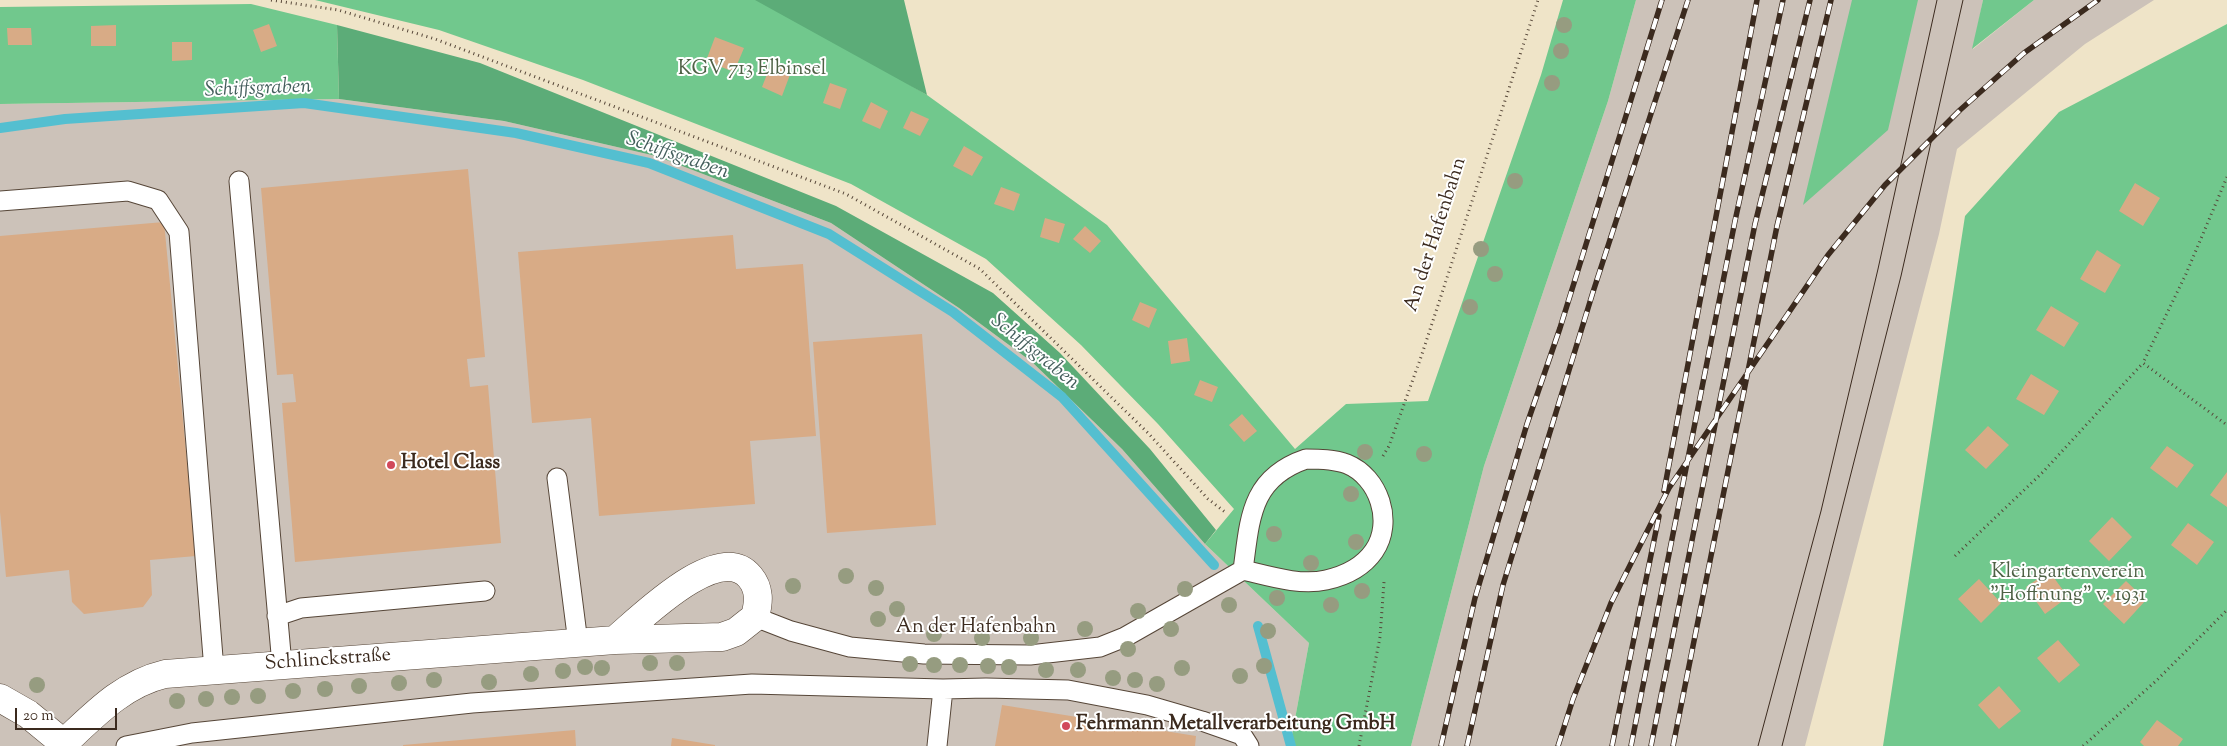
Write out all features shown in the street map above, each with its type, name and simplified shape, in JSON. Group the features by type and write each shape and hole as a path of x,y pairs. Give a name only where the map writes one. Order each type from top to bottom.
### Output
{"street":[{"path":"614,640 683,585 703,572 720,567 736,567 748,573 755,582 758,595 755,617"},
{"name":"Schlinckstraße","path":"65,745 116,696 132,685 166,674 614,640 722,637 736,632 755,617"},
{"path":"0,698 28,714 65,745"}],"lane":[{"path":"239,181 282,665"},
{"path":"0,201 128,191 158,200 179,232 214,670"},
{"path":"1306,459 1326,459 1348,464 1368,480 1379,497 1383,515 1382,533 1374,551 1360,565 1346,574 1324,580 1304,581 1243,570 1252,514 1262,491 1272,476 1287,465 1306,459"},
{"path":"556,478 578,643"},
{"name":"An der Hafenbahn","path":"755,617 792,631 850,647 924,654 1030,655 1100,647 1125,637 1243,570"},
{"path":"277,616 301,608 486,591"},
{"path":"126,746 192,733 482,702 752,684 1068,690 1148,705 1202,720 1242,735 1249,746"},
{"path":"937,746 942,689"}],"path":[{"path":"271,0 338,10 435,39 846,194 980,269 1149,434 1208,499 1249,530"},
{"name":"An der Hafenbahn","path":"1368,480 1388,446 1421,357 1538,0"},
{"path":"1955,556 2044,472 2143,363 2186,274 2227,178"},
{"path":"2143,363 2227,425"},
{"path":"1358,746 1380,637 1384,598 1383,576 1374,551"},
{"path":"2083,746 2156,681 2227,610"}],"shaded area":[{"path":"1636,0 1983,0 1973,49 2034,0 2154,0 2085,44 1957,149 1939,234 1805,746 1411,746 1484,466 1608,101"},
{"path":"339,99 504,121 656,156 831,223 959,308 1032,362 1122,449 1205,544 1309,643 1290,746 0,746 0,104"}],"green space":[{"name":"KGV 713 Elbinsel","path":"315,0 767,0 927,95 1107,225 1295,449 1346,404 1428,401 1541,75 1563,0 1636,0 1608,101 1484,466 1411,746 1290,746 1309,643 1205,544 1234,509 1158,424 1081,345 986,259 851,184 583,80 439,30"},
{"path":"755,0 904,0 927,95"},
{"path":"1852,0 1918,0 1888,130 1803,205"},
{"path":"1983,0 2034,0 1972,49"},
{"path":"251,4 337,25 339,99 0,104 0,7"},
{"name":"Kleingartenverein \"Hoffnung\" v. 1931","path":"2227,24 2227,746 1883,746 1965,216 2059,112"},
{"path":"337,25 480,63 836,206 993,293 1060,353 1150,449 1216,530 1205,544 1122,449 1032,362 959,308 831,223 656,156 504,121 339,99"}],"building":[{"path":"269,24 277,46 261,52 253,30"},
{"path":"116,25 116,46 91,46 91,26"},
{"path":"7,28 31,28 32,45 8,45"},
{"path":"715,37 744,48 734,72 706,61"},
{"path":"172,42 192,42 192,60 172,61"},
{"path":"771,64 791,72 782,96 762,87"},
{"path":"830,83 847,89 840,109 823,103"},
{"path":"871,102 888,111 880,129 862,121"},
{"path":"911,111 929,119 920,136 903,128"},
{"path":"964,146 983,157 972,176 953,166"},
{"path":"468,169 485,357 467,359 470,387 488,385 501,543 295,562 282,403 296,402 293,374 277,375 261,188"},
{"path":"2135,183 2160,198 2143,226 2119,211"},
{"path":"1001,187 1020,194 1014,211 994,204"},
{"path":"1045,218 1065,224 1059,243 1040,237"},
{"path":"164,222 196,556 150,560 152,595 143,607 84,614 72,602 69,570 6,577 0,512 0,236"},
{"path":"1085,226 1101,241 1090,253 1073,239"},
{"path":"733,235 736,269 803,264 816,436 750,441 755,504 599,516 591,418 532,423 518,252"},
{"path":"2097,250 2121,265 2105,293 2080,279"},
{"path":"1140,302 1157,309 1149,328 1132,320"},
{"path":"2051,306 2079,323 2064,347 2036,330"},
{"path":"922,334 936,525 827,533 813,342"},
{"path":"1187,338 1190,361 1171,364 1168,341"},
{"path":"2031,374 2059,391 2044,415 2016,399"},
{"path":"1200,380 1218,387 1212,402 1194,395"},
{"path":"1242,414 1257,431 1244,442 1229,425"},
{"path":"1988,426 2009,445 1986,469 1965,450"},
{"path":"2167,446 2194,465 2177,488 2150,468"},
{"path":"2227,472 2227,507 2210,495"},
{"path":"2112,517 2132,537 2109,561 2089,541"},
{"path":"2188,523 2214,542 2197,565 2171,545"},
{"path":"2049,571 2068,597 2045,614 2026,587"},
{"path":"1979,579 2001,603 1981,623 1958,599"},
{"path":"2126,581 2146,600 2124,624 2103,604"},
{"path":"2058,640 2080,665 2059,683 2037,658"},
{"path":"1999,686 2021,711 1999,729 1978,705"},
{"name":"Fehrmann Metallverarbeitung GmbH","path":"1002,705 1196,736 1195,746 995,746"},
{"path":"2157,720 2183,739 2178,746 2144,746 2140,742"},
{"path":"575,730 576,746 403,746 403,745"},
{"path":"672,738 715,745 715,746 671,746"}],"waterway":[{"name":"Schiffsgraben","path":"0,128 65,119 304,103 516,133 649,163 829,234 953,312 1062,397 1214,565"},
{"name":"Schiffsgraben","path":"1258,626 1291,746"}],"tram line":[{"path":"1758,746 1821,511 1878,269 1937,0"},
{"path":"1782,746 1901,276 1963,0"}],"railway":[{"path":"1441,746 1475,598 1527,424 1560,328 1662,0"},
{"path":"1467,746 1503,585 1593,292 1688,0"},
{"path":"1664,491 1757,0"},
{"path":"1631,746 1735,221 1783,0"},
{"path":"1651,746 1755,224 1810,0"},
{"path":"1673,746 1777,226 1831,0"},
{"path":"1558,746 1573,699 1611,603 1669,488 1828,255 1885,185 1960,110 2024,53 2098,0"},
{"path":"1612,746 1659,516"}],"place":[{"name":"Hotel Class","path":"391,465"},
{"name":"Fehrmann Metallverarbeitung GmbH","path":"1066,726"}]}
